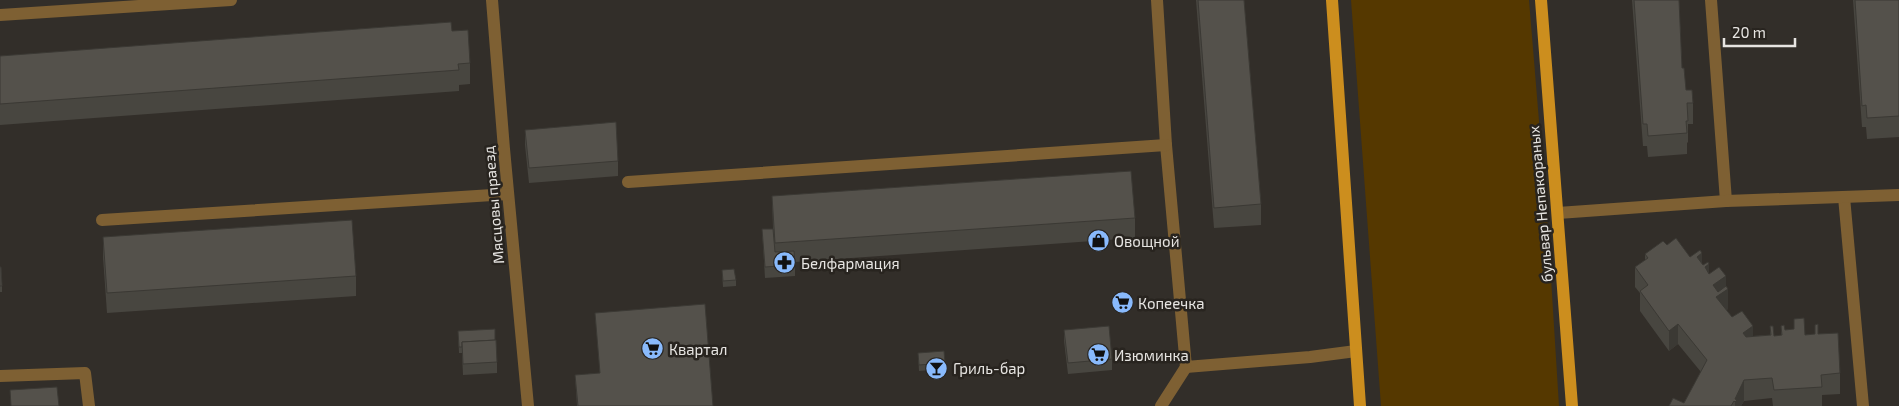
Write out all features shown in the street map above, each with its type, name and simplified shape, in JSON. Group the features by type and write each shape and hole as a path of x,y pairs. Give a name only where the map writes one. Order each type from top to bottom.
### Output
{"main road":[{"path":"1332,0 1360,406"},
{"name":"бульвар Непакораных","path":"1542,0 1572,406"}],"street":[{"path":"0,15 231,0"},
{"name":"Мясцовы праезд","path":"492,0 528,406"},
{"path":"1157,0 1166,145 1186,368 1161,406"},
{"path":"1711,0 1726,201"},
{"path":"628,182 1166,145"},
{"path":"102,220 508,194"},
{"path":"1558,212 1726,201 1899,195"},
{"path":"1844,198 1863,406"},
{"path":"1186,368 1356,351"},
{"path":"0,376 85,373 89,406"}],"shaded area":[{"path":"1351,0 1529,0 1548,230 1559,406 1381,406"}],"building":[{"path":"1198,0 1244,0 1261,204 1214,208"},
{"path":"1634,0 1679,0 1682,68 1684,68 1686,90 1692,90 1693,103 1687,103 1687,133 1648,136 1647,124 1643,124"},
{"path":"1855,0 1899,0 1899,116 1867,118 1866,105 1862,106"},
{"path":"451,22 452,31 468,30 470,63 458,64 459,70 0,104 0,56"},
{"path":"616,122 618,161 529,168 525,130"},
{"path":"1131,171 1135,218 775,243 772,196"},
{"path":"352,220 356,276 107,293 103,237"},
{"path":"762,229 773,229 775,252 794,251 795,265 765,267"},
{"path":"1676,238 1690,257 1700,250 1702,253 1697,257 1703,265 1708,262 1709,264 1705,267 1709,274 1719,267 1726,276 1713,285 1718,292 1726,286 1728,289 1716,297 1732,317 1742,311 1753,326 1743,333 1746,337 1771,335 1770,326 1773,326 1774,336 1782,335 1781,326 1784,325 1785,330 1794,329 1794,319 1804,318 1805,335 1815,334 1815,325 1818,324 1818,334 1838,333 1840,373 1821,375 1822,387 1774,390 1772,378 1744,380 1735,399 1737,400 1731,406 1669,406 1673,398 1684,403 1707,360 1678,324 1669,331 1640,291 1648,285 1635,267 1648,258 1645,254 1663,241 1667,245"},
{"path":"1,267 2,286 0,286"},
{"path":"734,269 736,280 723,281 722,270"},
{"name":"Квартал","path":"705,304 713,406 578,406 575,375 600,373 595,313"},
{"path":"1109,326 1112,359 1068,363 1064,330"},
{"path":"495,329 495,340 462,342 462,347 459,347 458,331"},
{"path":"496,340 497,362 463,364 462,342"},
{"path":"944,351 945,363 919,365 918,353"},
{"path":"57,387 59,406 11,406 10,390"}],"place":[{"name":"Овощной","path":"1098,241"},
{"name":"Белфармация","path":"785,263"},
{"name":"Копеечка","path":"1122,303"},
{"name":"Квартал","path":"653,349"},
{"name":"Изюминка","path":"1098,355"},
{"name":"Гриль-бар","path":"937,368"}]}
